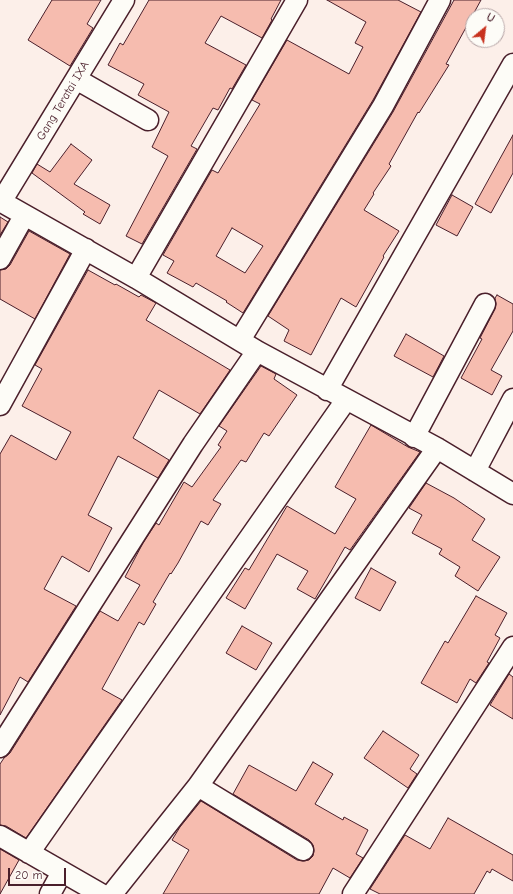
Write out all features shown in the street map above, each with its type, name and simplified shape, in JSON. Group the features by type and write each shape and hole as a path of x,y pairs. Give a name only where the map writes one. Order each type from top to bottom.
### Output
{"street":[{"name":"Gang Teratai IXA","path":"1,202 124,0"},
{"path":"136,278 297,0"},
{"path":"240,340 383,106 440,0"},
{"path":"327,390 513,64"},
{"path":"76,79 148,120"},
{"path":"1,202 136,278 257,351 414,437 437,448 513,494"},
{"path":"0,259 24,216"},
{"path":"0,405 86,249"},
{"path":"414,437 485,304"},
{"path":"0,747 193,444 257,351"},
{"path":"475,471 513,399"},
{"path":"29,853 346,400"},
{"path":"112,894 198,786 437,448"},
{"path":"353,894 513,647"},
{"path":"198,786 302,850"},
{"path":"0,836 101,894"},
{"path":"50,894 62,872"}],"building":[{"path":"52,0 101,0 87,24 93,28 70,66 28,40"},
{"path":"149,0 281,0 262,38 221,16 205,43 246,65 232,89 230,88 218,110 213,108 191,146 197,149 142,244 126,236 168,156 152,147 169,112 138,95 144,84 108,65 120,43 123,45"},
{"path":"327,0 398,0 421,12 373,100 243,313 226,302 227,301 196,283 193,287 167,273 174,261 163,255 212,170 218,173 260,104 252,100 287,40 349,74 363,47 355,43 366,22","holes":["232,228 263,246 245,273 216,256"]},
{"path":"454,0 481,0 477,8 465,8 465,29 446,64 449,65 419,113 418,112 389,164 391,166 373,193 374,194 364,210 399,231 383,256 384,257 356,307 341,298 311,355 284,341 289,330 268,316 393,112"},
{"path":"513,135 513,173 491,213 475,204"},
{"path":"71,144 92,160 74,184 110,205 100,224 83,214 85,212 32,173 37,164 50,172"},
{"path":"452,195 473,207 457,236 436,225"},
{"path":"0,217 8,222 0,235"},
{"path":"29,231 70,254 35,319 0,299 0,270 6,269 10,265"},
{"path":"88,270 139,297 141,295 156,303 146,320 230,370 200,414 159,390 133,438 169,460 158,478 118,456 88,515 112,528 89,572 62,556 44,589 76,606 28,682 20,677 0,715 0,454 11,435 56,460 71,432 22,406 42,369 35,365"},
{"path":"497,295 513,304 513,331 491,370 502,376 492,395 461,378 482,339 480,338 495,309 495,298"},
{"path":"406,334 444,356 433,377 394,356"},
{"path":"261,366 276,374 274,379 297,395 269,436 264,433 246,462 241,460 213,500 221,504 208,525 201,521 178,563 171,574 170,573 153,602 156,604 144,625 139,622 102,689 122,700 26,838 6,826 0,825 0,764 10,753 100,611 118,621 140,585 125,577 143,543 156,523 159,525 184,482 192,487 221,447 218,445 227,431 219,426"},
{"path":"371,425 408,447 420,452 350,550 345,547 315,599 297,589 308,571 277,554 245,609 226,598 245,568 249,570 287,506 335,534 356,499 335,487"},
{"path":"426,483 454,498 485,519 472,540 500,557 478,591 455,576 460,567 439,554 442,549 412,533 422,515 409,508"},
{"path":"371,568 396,582 380,611 355,598"},
{"path":"476,596 507,613 495,635 500,638 487,662 489,663 476,683 470,679 457,703 421,683 445,641 448,643"},
{"path":"242,626 272,643 256,670 226,653"},
{"path":"509,674 513,677 513,719 490,705"},
{"path":"383,731 419,755 410,769 417,774 408,788 364,758"},
{"path":"313,762 333,774 315,804 343,820 344,817 368,830 356,854 363,858 350,878 333,868 319,894 163,894 189,850 172,840 180,827 201,801 297,860 309,860 313,856 314,851 313,845 309,840 233,794 249,765 296,791"},
{"path":"448,818 513,855 513,881 492,869 490,873 487,871 474,894 380,894 370,889 405,835 430,849"},
{"path":"0,849 19,860 0,894"}]}
